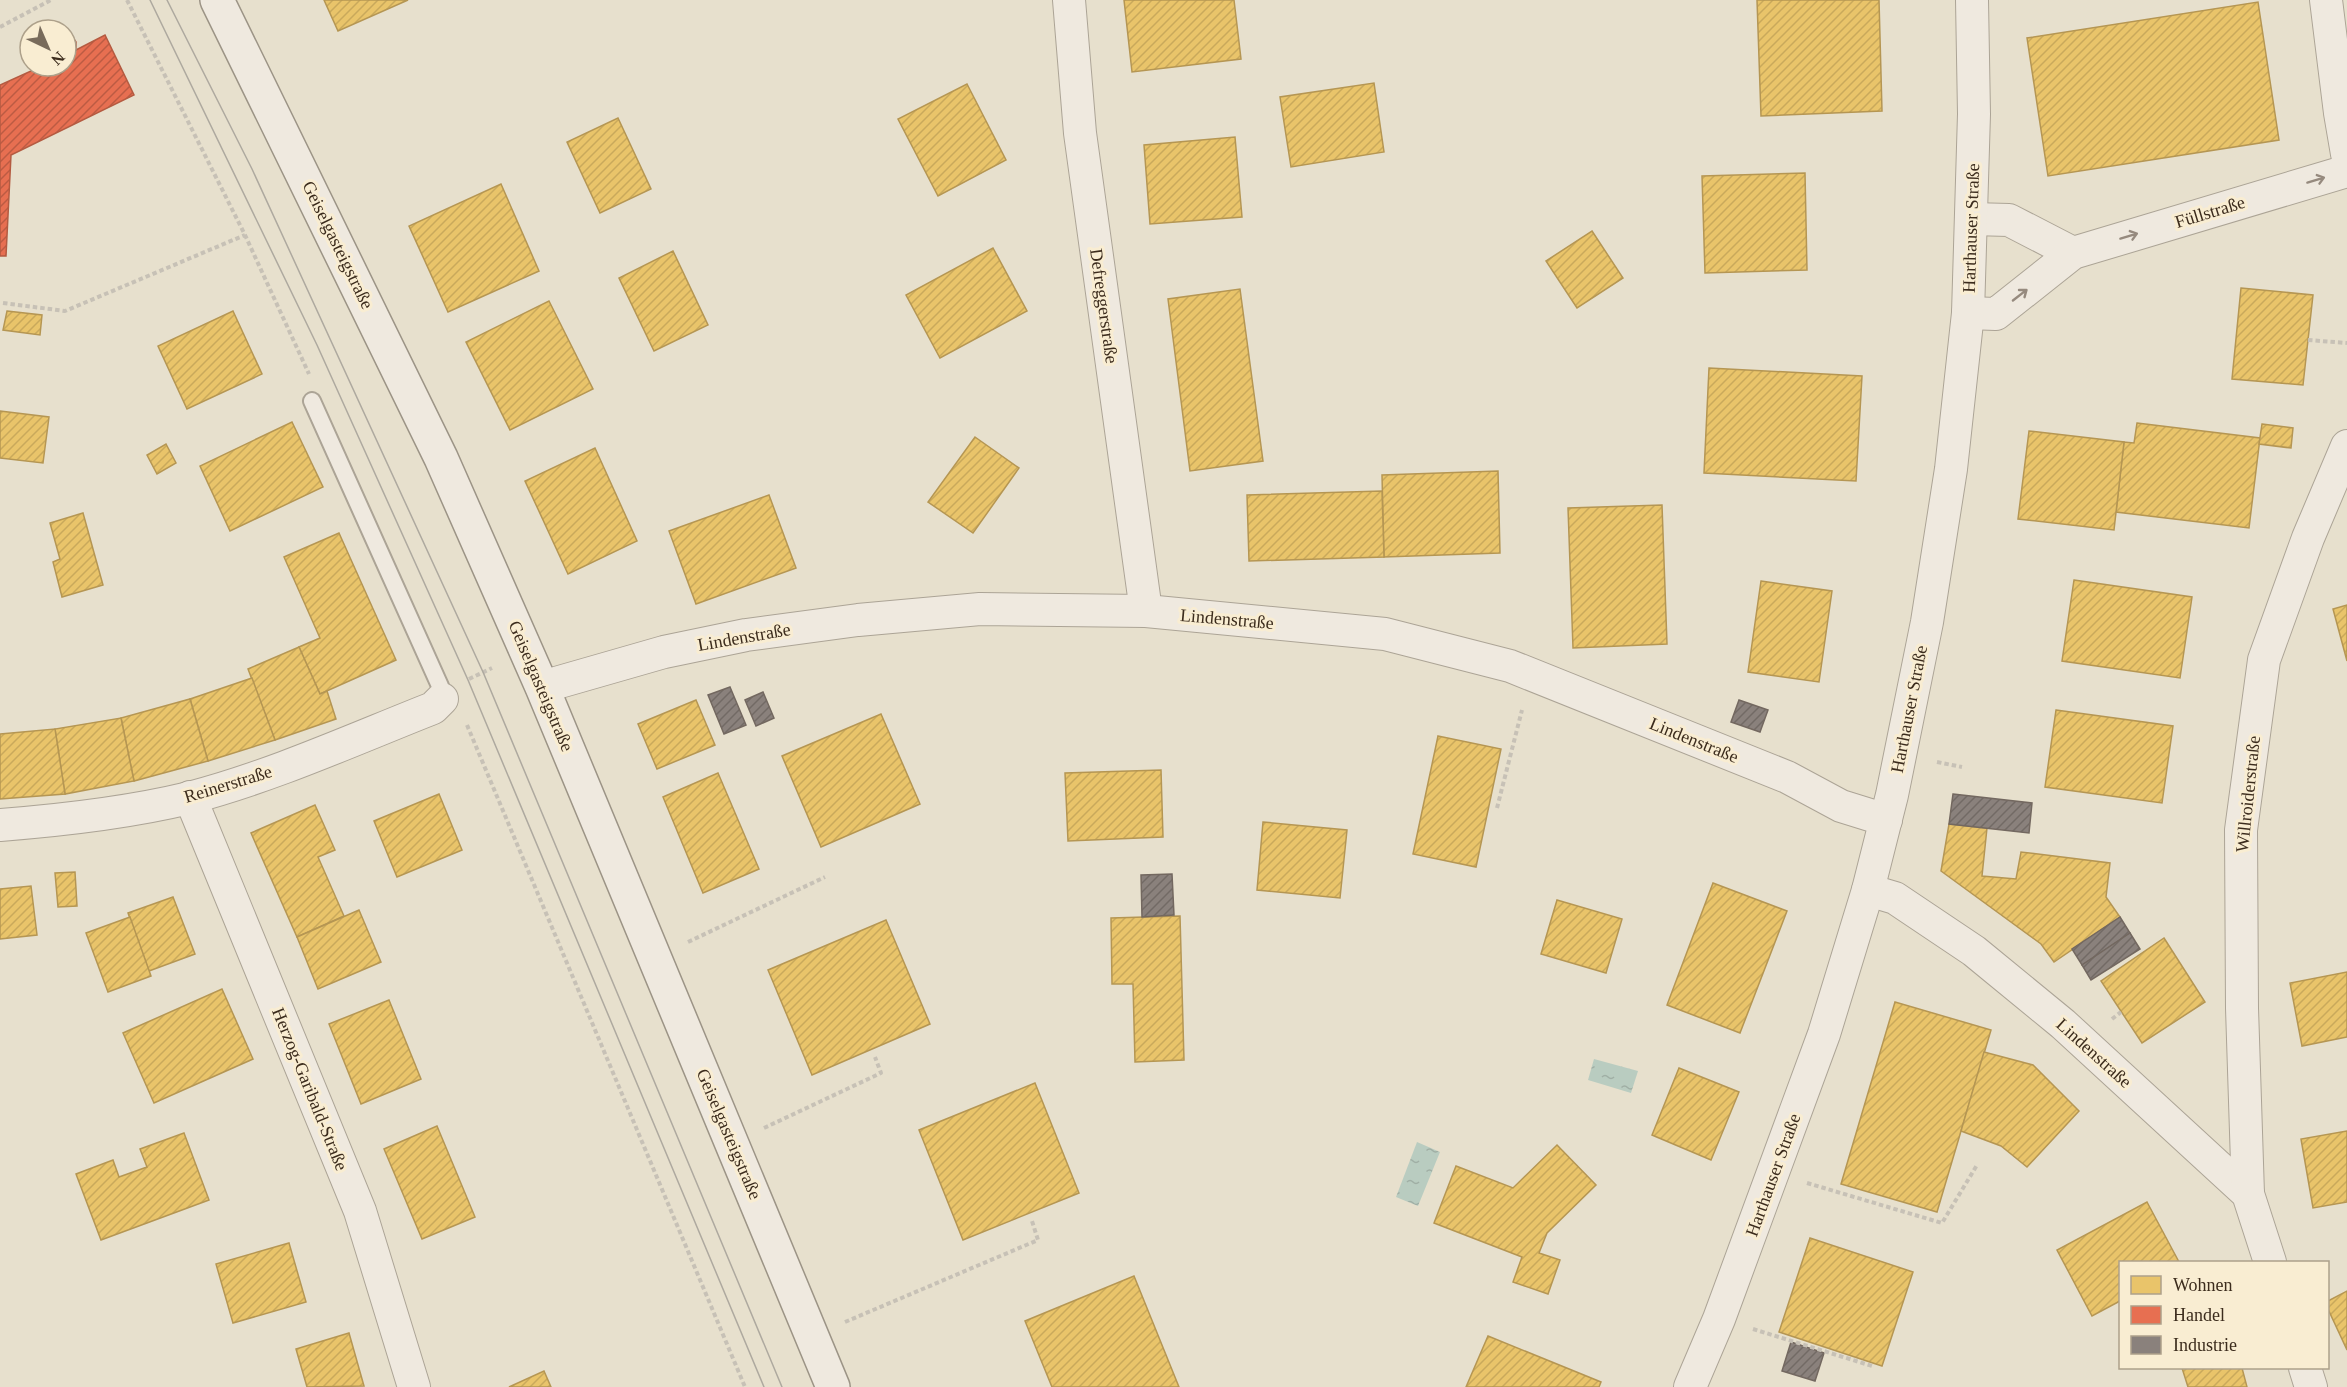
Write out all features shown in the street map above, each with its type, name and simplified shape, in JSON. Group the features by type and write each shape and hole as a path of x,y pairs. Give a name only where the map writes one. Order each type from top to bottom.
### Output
{"main road":[{"name":"Geiselgasteigstraße","path":"217,0 441,458 542,687 833,1387"}],"street":[{"name":"Defreggerstraße","path":"1069,0 1080,133 1146,611"},
{"name":"Harthauser Straße","path":"1690,1387 1719,1318 1824,1034 1868,890 1886,820 1927,622 1951,468 1968,313 1974,114 1972,0"},
{"path":"2326,0 2347,154"},
{"name":"Füllstraße","path":"1968,313 1996,314 2073,253 2347,171"},
{"path":"1972,219 2009,220 2073,253"},
{"name":"Willroiderstraße","path":"2248,1194 2242,1008 2241,830 2264,660 2308,538 2347,446"},
{"name":"Lindenstraße","path":"542,687 664,652 746,635 858,620 980,609 1146,611 1385,634 1510,666 1787,777 1841,806 1886,820"},
{"name":"Reinerstraße","path":"0,825 129,811 190,797 257,777 433,708 442,699"},
{"name":"Herzog-Garibald-Straße","path":"190,797 360,1211 414,1387"},
{"name":"Lindenstraße","path":"1868,890 1895,898 1974,951 2063,1024 2248,1194 2269,1261"},
{"path":"2305,1369 2311,1387"}],"lane":[{"path":"312,400 440,686 442,699"}],"path":[{"path":"0,27 51,0"},
{"path":"127,0 245,235 308,372 312,400"},
{"path":"3,303 65,311 245,235"},
{"path":"2308,340 2347,343"},
{"path":"1497,808 1531,675"},
{"path":"442,699 455,710 471,730 745,1387"},
{"path":"1947,764 1962,767"},
{"path":"655,958 825,877"},
{"path":"732,1143 881,1073 875,1057"},
{"path":"1774,1173 1942,1223 1977,1165"},
{"path":"813,1335 1038,1240 1032,1221"},
{"path":"1719,1318 1872,1366"}],"water":[{"path":"1594,1059 1638,1071 1631,1093 1588,1080"},
{"path":"1417,1142 1440,1152 1418,1206 1396,1197"}],"building: Wohnen":[{"path":"324,0 408,0 338,31"},
{"path":"1124,0 1234,0 1241,59 1132,72"},
{"path":"1757,0 1879,0 1882,111 1761,116"},
{"path":"2258,2 2279,140 2048,176 2027,38"},
{"path":"1374,83 1384,152 1291,167 1280,97"},
{"path":"967,84 1006,160 938,196 898,119"},
{"path":"618,118 651,189 600,213 567,142"},
{"path":"1235,137 1242,217 1150,224 1144,145"},
{"path":"1805,173 1807,270 1705,273 1702,176"},
{"path":"501,184 539,271 448,312 409,226"},
{"path":"1592,231 1623,278 1577,308 1546,261"},
{"path":"993,248 1027,311 940,358 906,295"},
{"path":"673,251 708,325 654,351 619,278"},
{"path":"2241,288 2313,295 2303,385 2232,379"},
{"path":"1240,289 1263,461 1190,471 1168,299"},
{"path":"549,301 593,389 510,430 466,342"},
{"path":"7,311 42,315 40,335 3,330"},
{"path":"233,311 262,374 187,409 158,346"},
{"path":"1709,368 1862,376 1856,481 1704,473"},
{"path":"0,411 49,417 43,463 0,458"},
{"path":"292,422 323,487 230,531 200,466"},
{"path":"2137,423 2260,438 2249,528 2116,512 2124,442 2134,443"},
{"path":"2262,424 2293,428 2291,448 2259,444"},
{"path":"2029,431 2124,442 2114,530 2018,519"},
{"path":"975,437 1019,468 973,533 928,502"},
{"path":"166,444 176,463 157,474 147,455"},
{"path":"595,448 637,541 568,574 525,481"},
{"path":"1498,471 1500,553 1384,557 1382,475"},
{"path":"1382,491 1384,557 1249,561 1247,495"},
{"path":"769,495 796,568 696,604 669,531"},
{"path":"1662,505 1667,644 1573,648 1568,508"},
{"path":"83,513 103,585 62,597 53,562 60,559 50,523"},
{"path":"339,533 396,660 320,694 299,647 320,638 284,557"},
{"path":"2074,580 2192,597 2180,678 2062,661"},
{"path":"1761,581 1832,591 1819,682 1748,672"},
{"path":"2347,605 2347,661 2333,609"},
{"path":"299,647 320,694 327,691 336,719 275,740 248,669"},
{"path":"252,678 275,740 208,761 190,699"},
{"path":"190,699 208,761 134,781 121,718"},
{"path":"696,700 715,745 657,769 638,724"},
{"path":"2056,710 2173,726 2162,803 2045,787"},
{"path":"881,714 920,804 821,847 782,756"},
{"path":"121,718 134,781 65,794 55,729"},
{"path":"55,729 65,794 0,799 0,734"},
{"path":"1438,736 1501,749 1476,867 1413,854"},
{"path":"1161,770 1163,837 1068,841 1065,773"},
{"path":"718,773 759,869 703,893 663,797"},
{"path":"439,794 462,850 397,877 374,821"},
{"path":"315,805 335,850 318,857 344,916 297,937 251,833"},
{"path":"1263,822 1347,830 1340,898 1257,890"},
{"path":"1949,824 1987,828 1982,876 2016,879 2021,852 2110,863 2106,897 2120,917 2054,962 2041,944 1941,871"},
{"path":"75,872 77,906 58,907 55,873"},
{"path":"1713,883 1787,911 1740,1033 1667,1005"},
{"path":"31,886 37,935 0,939 0,889"},
{"path":"173,897 195,954 149,971 128,913"},
{"path":"1557,900 1622,919 1606,973 1541,954"},
{"path":"359,910 381,962 318,989 297,937"},
{"path":"1180,916 1184,1060 1135,1062 1133,984 1112,984 1111,918"},
{"path":"130,917 151,976 108,992 86,933"},
{"path":"886,920 930,1024 812,1075 768,970"},
{"path":"2164,938 2205,1002 2142,1043 2101,981"},
{"path":"2347,972 2347,1037 2302,1046 2290,983"},
{"path":"222,989 253,1059 154,1103 123,1033"},
{"path":"389,1000 421,1079 361,1104 329,1024"},
{"path":"1895,1002 1991,1030 1937,1212 1841,1184"},
{"path":"1984,1052 2033,1065 2079,1111 2027,1167 2001,1146 1961,1131"},
{"path":"1679,1068 1739,1092 1711,1160 1652,1135"},
{"path":"1035,1083 1079,1193 963,1240 919,1130"},
{"path":"437,1126 475,1217 422,1239 384,1149"},
{"path":"2347,1131 2347,1202 2313,1208 2301,1139"},
{"path":"184,1133 209,1200 101,1240 76,1174 113,1160 119,1177 147,1167 140,1149"},
{"path":"1557,1145 1596,1185 1547,1233 1539,1253 1560,1260 1548,1294 1513,1282 1522,1257 1434,1223 1456,1166 1513,1188"},
{"path":"2147,1202 2178,1261 2119,1261 2119,1302 2092,1316 2057,1250"},
{"path":"1810,1238 1913,1272 1882,1366 1779,1332"},
{"path":"289,1243 306,1302 233,1323 216,1264"},
{"path":"1134,1276 1179,1387 1052,1387 1025,1321"},
{"path":"2347,1291 2347,1350 2329,1311 2329,1300"},
{"path":"349,1333 364,1386 307,1387 296,1349"},
{"path":"1488,1336 1601,1382 1599,1387 1466,1387"},
{"path":"2182,1369 2242,1369 2247,1387 2188,1387"},
{"path":"544,1371 551,1387 509,1387"}],"building: Handel":[{"path":"105,35 134,95 11,155 6,256 0,256 0,85 18,77 78,78 78,49"}],"building: Industrie":[{"path":"730,687 746,725 724,734 708,695"},
{"path":"763,692 774,718 756,726 745,700"},
{"path":"1739,700 1768,710 1760,732 1731,722"},
{"path":"1953,794 2032,803 2029,833 1949,824"},
{"path":"1172,874 1174,915 1142,917 1141,875"},
{"path":"2120,917 2130,933 2082,965 2072,949"},
{"path":"2130,933 2140,949 2091,980 2082,965"},
{"path":"1791,1342 1824,1353 1815,1381 1782,1371"}],"tram line":[{"path":"150,0 317,345 468,680 764,1387"},
{"path":"167,0 252,169 483,672 782,1387"}]}
